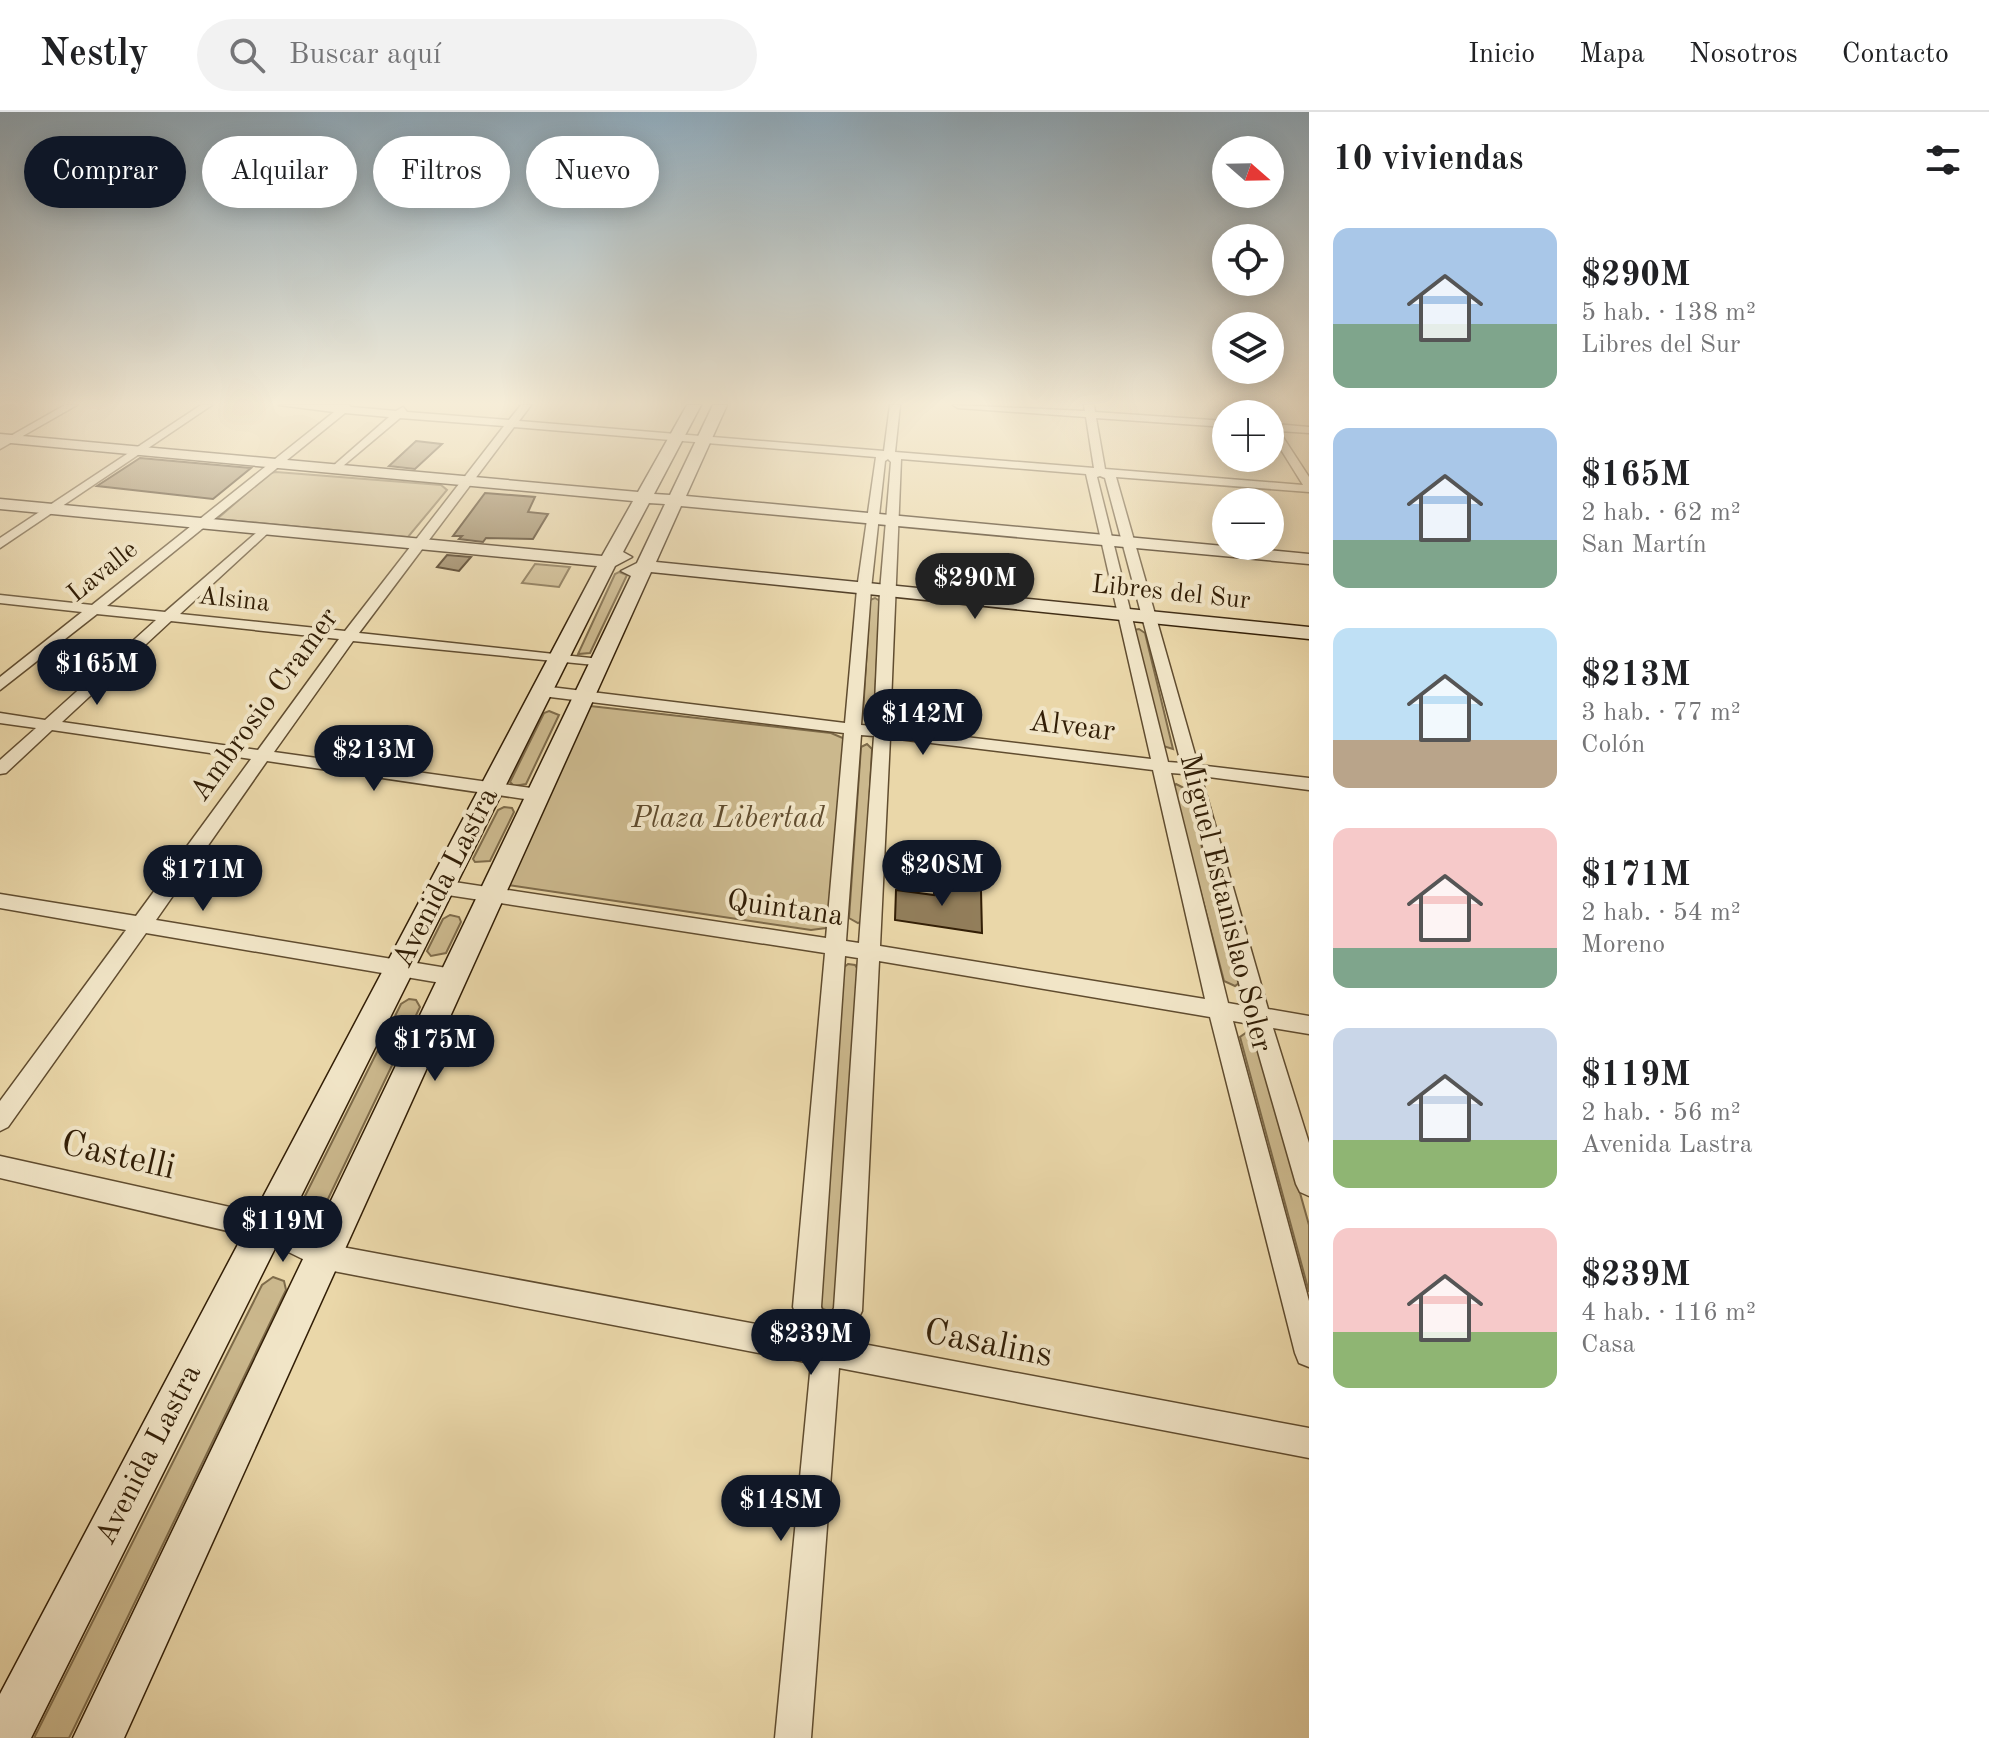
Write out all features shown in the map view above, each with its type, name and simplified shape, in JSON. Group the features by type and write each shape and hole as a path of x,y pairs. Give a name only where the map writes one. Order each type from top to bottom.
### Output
{"main road":[{"path":"468,481 1309,559"},
{"name":"Avenida Lastra","path":"4,1738 608,562 657,481"},
{"name":"Avenida Lastra","path":"98,1738 676,501 680,481"},
{"name":"Libres del Sur","path":"0,504 608,562 611,567 622,571 645,566 1309,633"}],"street":[{"path":"0,544 93,481"},
{"name":"Lavalle","path":"0,685 254,481"},
{"name":"Ambrosio Cramer","path":"0,1120 349,636 468,481"},
{"path":"826,1353 807,1307 838,947 864,589 892,481"},
{"name":"Miguel Estanislao Soler","path":"1092,481 1219,1011 1309,1353"},
{"name":"Miguel Estanislao Soler","path":"1111,481 1259,1017 1309,1184"},
{"path":"1209,481 1309,489"},
{"path":"1309,489 1305,494 1309,500"},
{"path":"793,1738 826,1353 848,1311 882,732 887,591 882,520"},
{"path":"0,769 264,530"},
{"name":"Alsina","path":"0,599 600,663"},
{"name":"Alvear","path":"542,691 1309,784"},
{"path":"0,718 538,795"},
{"name":"Quintana","path":"441,887 870,952 1309,1025"},
{"path":"0,901 453,977"},
{"name":"Castelli","path":"0,1167 266,1227 323,1256"},
{"name":"Casalins","path":"323,1256 1309,1443"}],"green space":[{"path":"261,481 389,481 441,485 447,490 408,537 217,519"},
{"path":"535,564 570,567 559,587 522,583"},
{"path":"615,574 627,575 590,653 578,654"},
{"path":"875,598 880,601 874,714 868,715 863,713 870,600"},
{"path":"1134,630 1145,633 1173,749 1163,746"},
{"name":"Plaza Libertad","path":"590,706 831,733 845,739 830,922 826,928 811,930 508,885"},
{"path":"549,711 559,715 526,784 514,786 510,782 544,713"},
{"path":"867,744 872,749 863,920 858,923 849,918 861,747"},
{"path":"1176,784 1186,789 1239,983 1235,986 1224,981 1173,787"},
{"path":"512,808 514,812 490,861 475,862 473,859 498,810"},
{"path":"450,915 459,917 461,922 446,953 431,956 427,951 443,919"},
{"path":"848,964 855,965 859,971 837,1306 831,1312 819,1303 843,968"},
{"path":"409,999 416,1000 420,1007 327,1201 319,1206 309,1206 304,1198 401,1004"},
{"path":"1247,1032 1257,1040 1309,1225 1309,1292 1240,1037"},
{"path":"273,1277 284,1281 286,1290 69,1738 34,1738 262,1285"}],"building":[{"path":"105,481 235,481 213,499 97,486"},
{"path":"485,493 535,497 528,512 548,514 533,539 486,538 483,542 453,536"},
{"path":"447,555 471,557 459,571 437,567"},
{"path":"934,883 981,890 982,933 895,920 896,890 934,895"}]}
